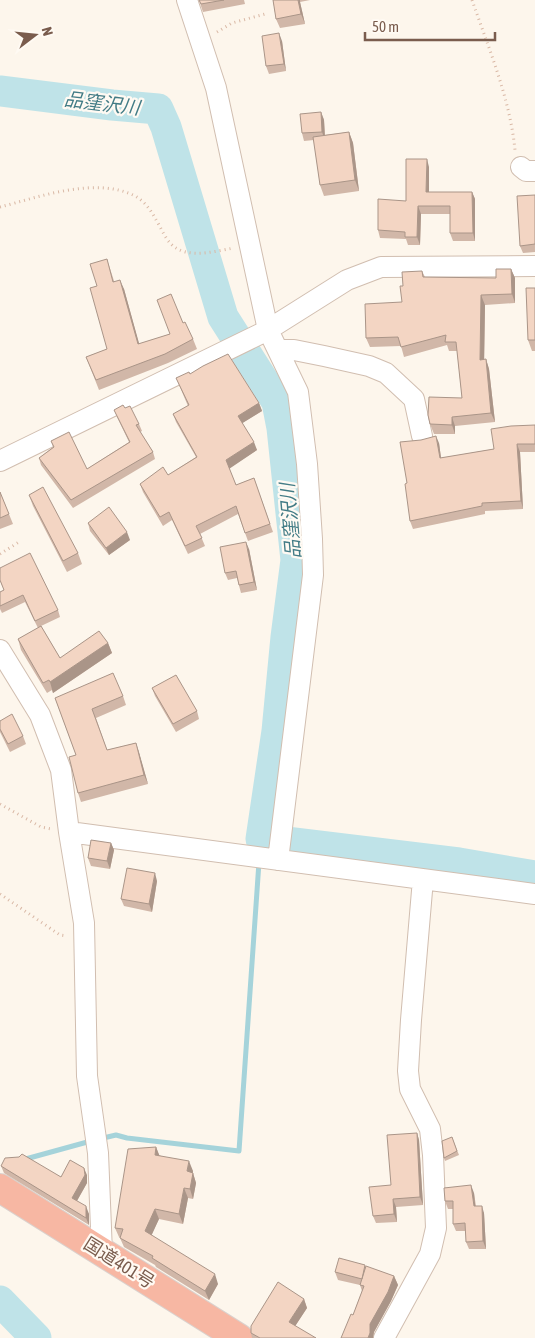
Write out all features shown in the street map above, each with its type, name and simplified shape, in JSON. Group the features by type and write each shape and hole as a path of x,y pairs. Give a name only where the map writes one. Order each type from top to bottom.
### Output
{"highway":[{"name":"国道401号","path":"0,1188 239,1338"}],"street":[{"path":"187,0 216,88 268,330 298,392 308,464 312,575 278,860"},
{"path":"0,461 268,330 347,280 381,267 535,266"},
{"path":"278,350 294,350 333,358 370,366 386,373 414,400 422,436"},
{"path":"0,650 40,715 61,770 84,923 87,1076 98,1153 102,1253"},
{"path":"69,832 535,894"},
{"path":"389,1337 430,1254 436,1228 430,1129 410,1089 408,1071 423,879"}],"path":[{"path":"472,0 503,91 514,134 516,153 528,169"},
{"path":"202,43 210,39 219,29 232,23 265,14"},
{"path":"0,207 71,190 115,189 135,197 149,208 171,245 186,252 216,251 250,245"},
{"path":"0,554 19,542"},
{"path":"0,804 41,827 69,832"},
{"path":"0,894 60,934 84,941"}],"building":[{"path":"199,0 224,0 201,4"},
{"path":"273,0 298,0 301,14 276,19"},
{"path":"279,33 284,64 266,66 262,36"},
{"path":"321,112 322,132 302,133 300,114"},
{"path":"349,132 355,180 320,185 313,137"},
{"path":"406,159 427,159 426,192 472,192 473,233 450,233 450,206 418,206 417,237 405,237 405,232 378,230 378,199 406,201"},
{"path":"535,195 535,244 520,246 517,196"},
{"path":"107,259 113,282 120,280 138,344 170,334 157,300 171,294 183,323 185,322 193,339 165,354 96,380 86,357 107,349 90,288 97,286 90,264"},
{"path":"496,269 511,269 512,294 481,295 480,360 486,359 491,413 452,417 452,425 430,424 428,415 429,397 462,398 456,342 445,342 446,335 401,347 398,337 366,338 365,304 402,302 400,286 403,286 402,272 422,271 423,277 496,278"},
{"path":"526,288 535,288 535,340 528,340"},
{"path":"228,354 259,403 238,416 254,442 226,460 236,485 254,478 270,524 245,533 236,506 196,526 202,538 185,546 169,512 160,517 140,484 163,467 168,475 197,457 173,414 189,405 176,378 189,372 190,374"},
{"path":"123,405 125,408 130,406 139,424 136,425 153,452 71,500 39,458 54,447 51,441 69,432 87,469 130,442 114,410"},
{"path":"535,425 535,444 517,444 521,501 482,503 482,506 410,521 405,484 407,483 400,442 436,436 440,458 494,449 491,429"},
{"path":"43,487 78,553 63,561 29,495"},
{"path":"0,492 9,514 0,518"},
{"path":"109,507 127,532 106,548 88,523"},
{"path":"246,542 254,582 239,585 236,571 225,573 220,547"},
{"path":"30,553 58,610 35,621 23,595 0,606 0,592 4,590 0,580 0,568"},
{"path":"41,626 60,658 99,631 108,643 50,682 49,680 43,683 18,639"},
{"path":"113,673 123,696 92,709 107,750 136,743 144,775 78,793 69,757 76,755 55,698"},
{"path":"176,675 197,711 173,724 152,688"},
{"path":"12,714 23,736 8,744 0,729 0,721"},
{"path":"91,840 111,843 107,861 88,858"},
{"path":"127,868 155,873 149,904 121,899"},
{"path":"417,1133 420,1197 393,1199 394,1214 373,1216 369,1187 391,1185 387,1135"},
{"path":"452,1137 457,1151 444,1158 442,1141"},
{"path":"156,1147 155,1155 189,1161 187,1171 193,1173 190,1189 184,1188 179,1214 155,1209 145,1231 215,1274 205,1291 152,1258 153,1256 120,1238 123,1229 115,1228 128,1149"},
{"path":"22,1154 61,1177 70,1160 84,1168 85,1175 72,1198 86,1206 86,1218 1,1166 5,1158 19,1157"},
{"path":"471,1185 474,1206 482,1206 483,1241 466,1242 465,1223 453,1224 453,1201 445,1201 444,1188"},
{"path":"339,1258 365,1265 362,1279 335,1272"},
{"path":"366,1266 394,1276 388,1292 370,1324 368,1338 341,1338 351,1314 353,1315 364,1286 360,1285"},
{"path":"278,1282 304,1299 289,1322 316,1338 260,1338 251,1333 251,1326"}],"waterway":[{"name":"品窪沢川","path":"0,91 158,109 166,127 223,317 277,402 282,428 296,560 277,731 261,839 459,863 535,876"},
{"path":"260,854 261,839"},
{"path":"99,1139 116,1135 127,1138 239,1151 259,862"},
{"path":"22,1160 91,1141"},
{"path":"0,1301 36,1338"}]}
